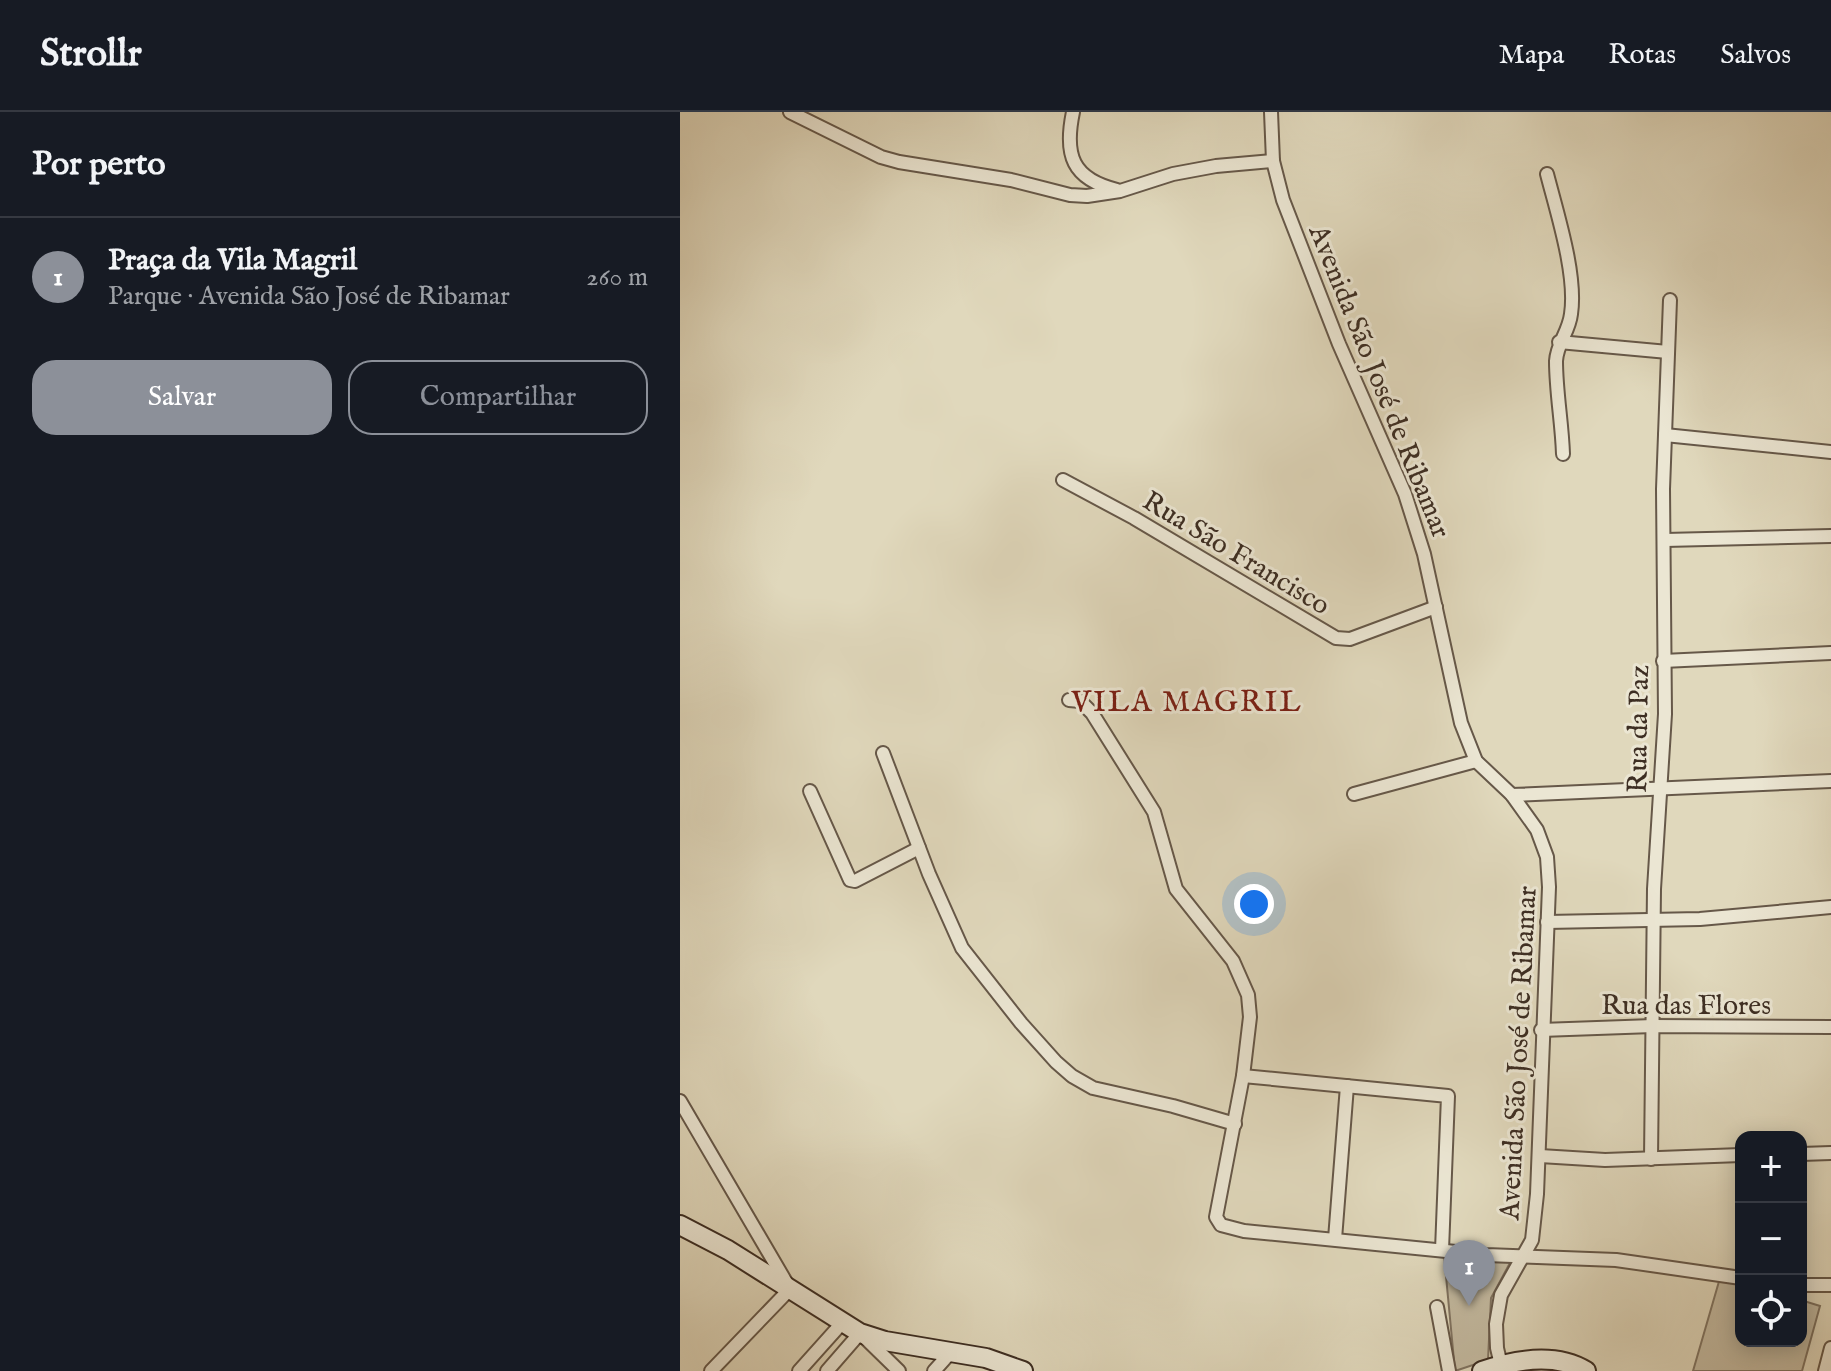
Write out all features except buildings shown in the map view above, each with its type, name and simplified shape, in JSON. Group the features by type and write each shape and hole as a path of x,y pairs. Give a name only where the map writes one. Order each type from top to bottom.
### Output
{"main road":[{"path":"680,1225 728,1250 860,1333 1023,1371"},
{"path":"1482,1371 1501,1365 1551,1359 1568,1362 1586,1371"}],"street":[{"path":"790,112 881,157 1011,180 1070,195 1120,191 1173,174 1216,166 1273,161"},
{"path":"1073,112 1070,152 1079,172 1095,183 1120,191"},
{"name":"Avenida São José de Ribamar","path":"1271,112 1273,161 1283,200 1339,344 1405,494 1424,554 1461,723 1476,761 1512,795 1537,830 1547,857 1540,1156 1532,1240 1501,1295 1496,1324 1501,1365"},
{"path":"1547,174 1559,221 1572,313 1559,342 1556,359 1563,454"},
{"name":"Rua da Paz","path":"1651,1159 1654,920 1665,714 1663,489 1670,300"},
{"path":"1559,342 1668,352"},
{"path":"1665,435 1831,452"},
{"name":"Rua São Francisco","path":"1063,480 1134,518 1336,638 1350,639 1436,607"},
{"path":"1665,540 1831,536"},
{"path":"1663,661 1831,653"},
{"path":"1069,700 1080,701 1092,713 1144,796 1159,824 1176,889 1233,961 1248,995 1250,1017 1243,1076 1216,1217 1221,1225 1235,1229 1442,1250 1616,1260 1735,1277"},
{"path":"883,753 962,948 1021,1023 1072,1076 1093,1088 1235,1124"},
{"path":"1354,794 1476,761"},
{"path":"1512,795 1831,781"},
{"path":"810,791 850,880 855,881 919,848"},
{"path":"1547,922 1729,917 1831,907"},
{"name":"Rua das Flores","path":"1541,1030 1653,1026 1831,1027"},
{"path":"1243,1076 1448,1096 1442,1250"},
{"path":"1335,1239 1347,1086"},
{"path":"680,1101 790,1289 711,1371"},
{"path":"1807,1154 1831,1153"},
{"path":"1540,1156 1651,1159 1735,1155"},
{"path":"1807,1285 1831,1285"},
{"path":"1437,1307 1449,1371"},
{"path":"799,1371 842,1323"},
{"path":"827,1371 860,1333 899,1371"},
{"path":"1825,1371 1831,1348"},
{"path":"934,1371 951,1352"}],"shaded area":[{"path":"1444,1255 1511,1261 1491,1298 1488,1360 1455,1371"},
{"path":"1720,1278 1735,1282 1735,1347 1807,1347 1807,1302 1820,1306 1802,1371 1693,1371"}],"place":[{"name":"Praça da Vila Magril","path":"1469,1306"}],"district":[{"name":"VILA MAGRIL","path":"1187,701"}]}
